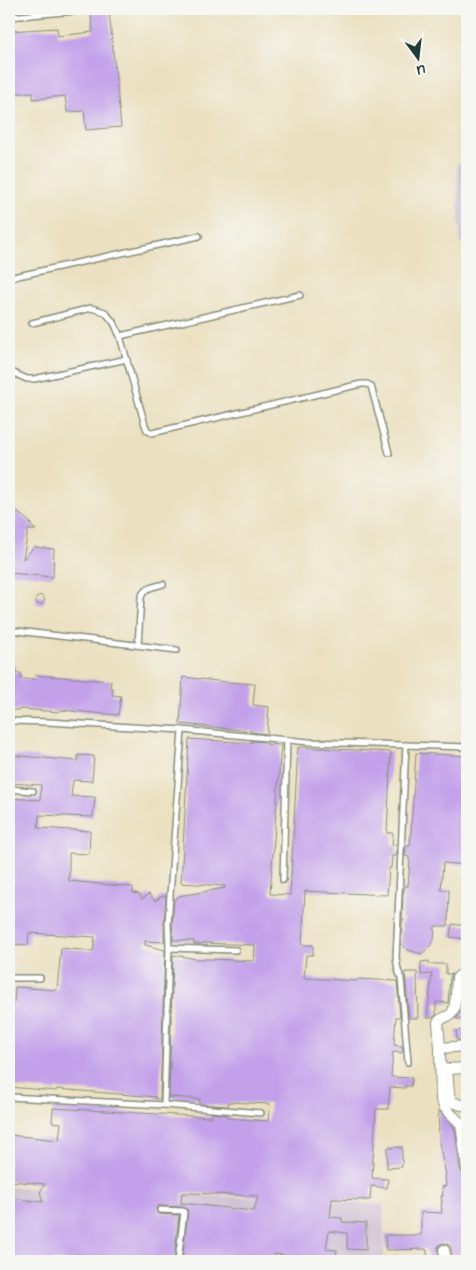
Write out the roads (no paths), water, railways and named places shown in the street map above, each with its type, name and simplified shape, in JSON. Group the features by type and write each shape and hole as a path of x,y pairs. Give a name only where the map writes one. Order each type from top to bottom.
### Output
{"street":[{"path":"461,1124 445,1108 441,1100 438,1022 440,1019 451,1014 454,1009 457,978 467,974"},
{"path":"440,1048 467,1046"},
{"path":"467,1068 447,1069 448,1094 452,1102 464,1105 461,1124 467,1168"},
{"path":"444,1250 446,1261"}],"lane":[{"path":"9,17 86,10"},
{"path":"9,278 199,236"},
{"path":"120,336 300,295"},
{"path":"32,323 91,308 105,312 114,322 120,336 145,425 147,430 152,432 367,384 371,386 389,453"},
{"path":"9,371 27,379 34,379 127,359"},
{"path":"138,645 141,597 143,592 146,589 163,584"},
{"path":"9,630 177,650"},
{"path":"9,721 58,722 182,730 309,742 467,747"},
{"path":"164,1105 169,948 168,923 182,730"},
{"path":"282,880 287,740"},
{"path":"406,745 396,958 398,970 402,978 408,1062"},
{"path":"9,789 34,791"},
{"path":"169,948 236,950"},
{"path":"9,978 40,978"},
{"path":"9,1097 164,1105 261,1113"},
{"path":"160,1210 184,1212 178,1261"}]}
